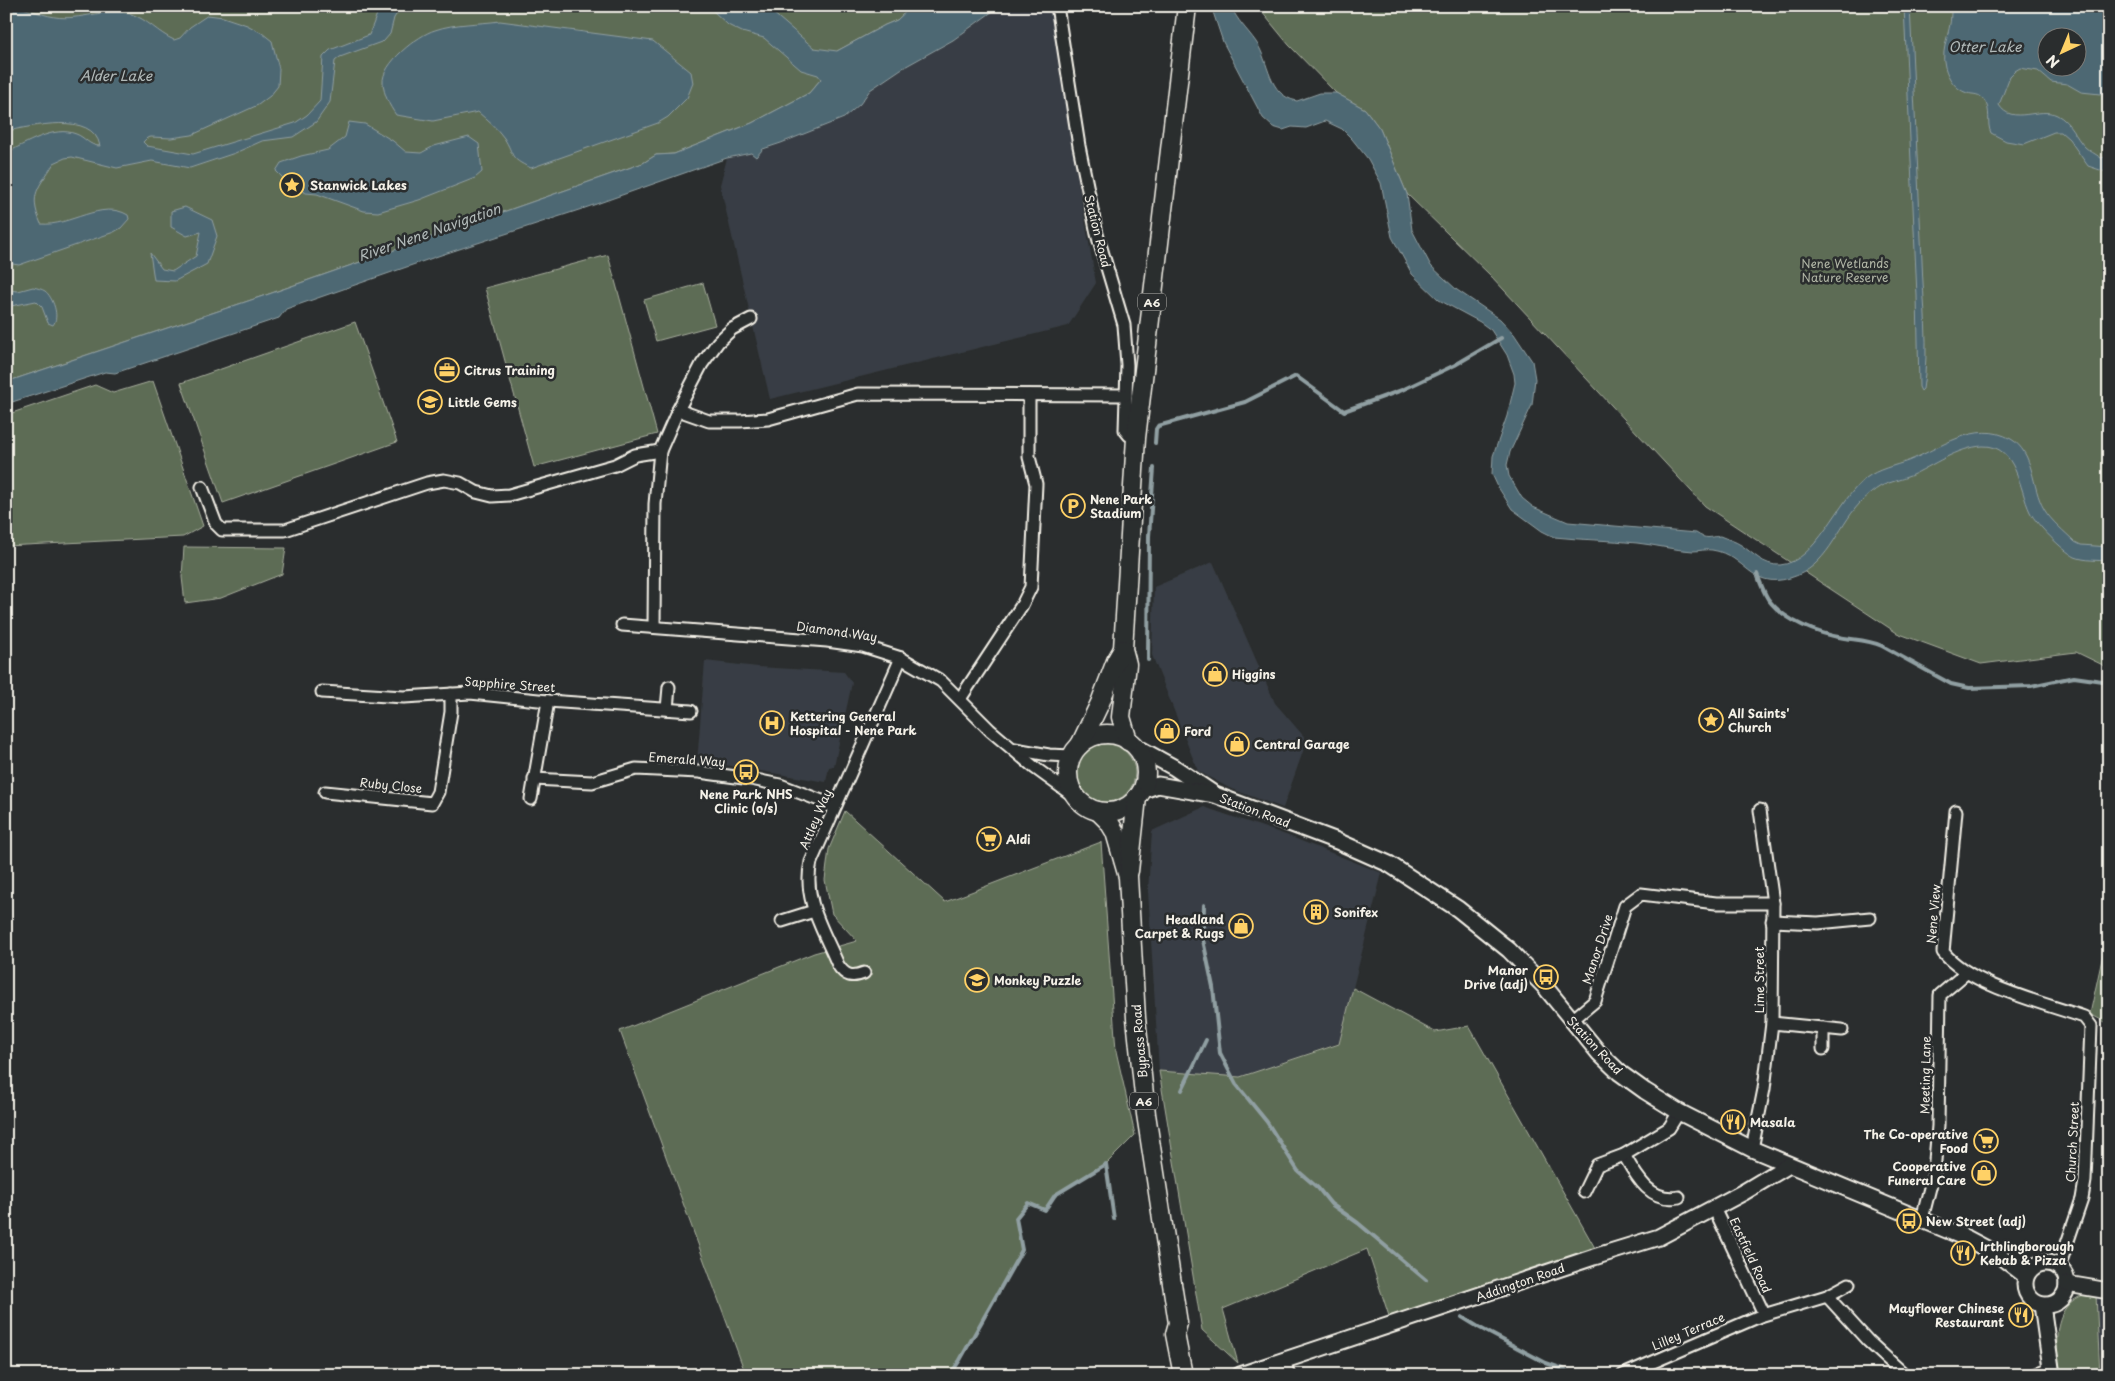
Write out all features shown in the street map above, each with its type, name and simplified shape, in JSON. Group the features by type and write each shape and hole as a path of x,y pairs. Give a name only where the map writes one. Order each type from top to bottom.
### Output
{"highway":[{"name":"A6","path":"1131,743 1121,717 1126,664 1123,649 1136,438 1187,6"},
{"name":"A6","path":"1076,751 1100,703 1116,661 1123,649"},
{"path":"1100,735 1112,735 1131,743 1141,755 1145,767 1145,779 1139,794 1122,808 1111,812 1098,811 1088,807 1079,800 1069,782 1068,769 1076,751 1089,739 1100,735"},
{"name":"Bypass Road","path":"1139,794 1128,877 1136,1018 1146,1114 1178,1323 1175,1334 1183,1375"},
{"name":"Bypass Road","path":"1098,811 1109,822 1115,832 1128,877"},
{"name":"Bypass Road","path":"1178,1323 1184,1332 1194,1375"}],"main road":[{"name":"Station Road","path":"1131,743 1215,794 1337,841 1388,864 1458,908 1509,950 1545,987 1571,1021 1620,1073 1644,1092 1752,1149 1966,1238 2000,1256 2026,1276"},
{"name":"Station Road","path":"1139,794 1158,785 1215,794"},
{"name":"Addington Road","path":"1240,1375 1286,1368 1594,1257 1659,1237 1789,1165"},
{"path":"2042,1263 2054,1264 2064,1273 2067,1284 2066,1291 2053,1304 2042,1305 2035,1302 2026,1292 2024,1286 2026,1276 2035,1265 2042,1263"},
{"path":"2067,1284 2109,1291"},
{"path":"2042,1305 2051,1372"}],"street":[{"name":"Station Road","path":"1058,12 1079,146 1097,234 1124,325 1127,364 1125,430 1128,435 1136,438"},
{"path":"654,627 655,504 660,451 678,410 702,364 718,342 732,328 751,319"},
{"path":"678,410 710,421 740,421 768,419 858,394 1126,395"},
{"path":"960,699 1022,605 1031,587 1036,484 1029,457 1030,395"},
{"path":"202,488 216,524 222,530 285,530 426,482 444,480 460,483 476,492 484,494 509,495 614,465 634,455 660,451"},
{"name":"Diamond Way","path":"622,625 827,641 863,646 901,658 941,681 990,730 1079,800"},
{"name":"Attley Way","path":"864,973 850,976 842,972 814,911 808,877 812,862 901,658"},
{"path":"667,709 669,687"},
{"name":"Sapphire Street","path":"322,692 404,697 470,693 548,701 691,711"},
{"name":"Ruby Close","path":"325,792 432,803 438,792 451,712 451,694"},
{"path":"532,799 548,701"},
{"name":"Diamond Way","path":"1016,749 1049,756 1076,751"},
{"name":"Emerald Way","path":"534,779 592,782 636,769 691,771 780,785 836,806"},
{"name":"Lime Street","path":"1752,1149 1764,1089 1772,1023 1773,903 1760,810"},
{"name":"Nene View","path":"1956,811 1943,952 1966,973 1998,987 2084,1017"},
{"name":"Manor Drive","path":"1571,1021 1596,1001 1626,906 1641,894 1716,903 1773,903"},
{"path":"782,921 814,911"},
{"path":"1772,921 1818,923 1870,918"},
{"name":"Meeting Lane","path":"1922,1219 1934,1172 1938,1126 1940,995 1966,973"},
{"name":"Church Street","path":"2059,1267 2082,1199 2084,1181 2091,1026 2084,1017"},
{"path":"1772,1023 1842,1030"},
{"path":"1823,1028 1823,1049"},
{"path":"1584,1192 1597,1165 1624,1155 1669,1128 1679,1112"},
{"path":"1624,1155 1640,1182 1652,1192 1670,1199 1679,1197"},
{"name":"Eastfield Road","path":"1714,1208 1764,1314"},
{"name":"Lilley Terrace","path":"1623,1375 1764,1314 1827,1296 1849,1284"},
{"path":"1827,1296 1868,1342 1905,1375"},
{"path":"2034,1375 2051,1372"}],"shaded area":[{"path":"1000,6 1051,6 1070,134 1096,283 1068,326 770,399 720,185 727,158 760,151 844,118 860,104 870,90 901,69 953,40"},
{"path":"1213,562 1275,703 1307,740 1283,808 1229,788 1198,771 1152,655 1154,587"},
{"name":"Kettering General Hospital - Nene Park","path":"705,661 758,667 844,672 852,683 834,766 829,767 826,782 713,763 697,763"},
{"path":"1204,807 1286,835 1382,873 1339,1043 1240,1077 1159,1071 1148,891 1152,831"},
{"path":"2109,1274 2109,1350 2099,1350 2096,1295"}],"green space":[{"name":"Stanwick Lakes","path":"6,6 912,6 897,20 837,51 821,79 809,93 752,123 674,154 656,155 643,163 266,295 6,382"},
{"name":"Nene Wetlands Nature Reserve","path":"1257,6 2109,6 2109,668 2076,652 1981,664 1897,633 1705,506 1491,276 1407,194 1380,129 1365,109 1336,93 1289,45"},
{"path":"608,255 657,434 534,467 485,288"},
{"path":"703,283 715,325 656,341 644,300"},
{"path":"355,322 397,442 223,503 181,383"},
{"path":"153,381 203,526 183,537 6,546 6,415 95,385 113,393"},
{"path":"184,547 286,548 282,574 221,598 185,603 182,577"},
{"path":"1100,744 1112,744 1127,752 1135,767 1135,779 1127,794 1112,802 1100,802 1085,794 1077,779 1077,767 1085,752"},
{"path":"845,811 945,902 1101,842 1116,1051 1135,1135 1106,1164 1055,1195 1045,1210 1028,1203 1016,1218 1022,1250 952,1375 746,1375 620,1031 814,953 857,941 832,914 825,880 829,849"},
{"path":"2109,927 2109,1024 2090,1014"},
{"path":"1353,988 1435,1032 1469,1026 1595,1248 1390,1319 1367,1249 1223,1309 1238,1363 1202,1330 1159,1071 1240,1077 1339,1044"},
{"path":"2083,1295 2096,1295 2100,1375 2061,1375 2057,1347 2060,1318 2070,1303"}],"water":[{"name":"Alder Lake","path":"6,6 19,7 48,16 64,18 122,12 142,19 174,40 180,38 190,27 208,15 223,17 247,25 262,33 272,41 279,69 278,86 270,96 258,105 192,135 171,138 151,137 143,142 147,146 193,154 295,123 307,115 320,101 323,57 330,50 369,35 380,6 402,6 394,18 390,34 384,41 340,57 335,61 330,102 316,122 293,137 262,141 235,153 190,168 152,161 117,168 72,157 54,163 40,185 35,198 37,214 41,224 63,222 107,210 118,211 128,215 129,219 121,228 114,232 19,265 6,263 6,153 40,137 58,132 76,134 93,145 100,146 95,135 86,128 74,124 45,124 6,131"},
{"path":"704,6 765,6 814,48 837,51 897,20 912,6 1000,6 953,40 901,69 870,90 860,104 844,118 763,149 756,157 751,153 727,158 286,309 279,318 115,373 105,372 6,404 6,382 266,295 643,163 656,155 674,154 752,123 809,93 821,79 818,75 801,70 764,38 742,32 728,25 711,9"},
{"path":"1211,6 1231,6 1236,16 1261,50 1270,77 1280,92 1287,98 1297,101 1320,93 1336,93 1365,109 1380,129 1407,194 1412,230 1431,266 1457,290 1500,319 1514,334 1532,361 1535,379 1532,405 1510,452 1507,465 1509,476 1522,498 1533,507 1568,522 1696,533 1705,537 1720,536 1739,544 1764,561 1780,565 1793,561 1816,542 1846,500 1866,478 1881,470 1920,456 1945,443 1971,434 1984,432 1998,434 2011,439 2019,445 2029,462 2040,500 2047,513 2075,542 2081,545 2109,547 2109,561 2087,560 2075,557 2057,543 2038,524 2030,512 2010,460 1994,448 1983,446 1955,453 1910,476 1878,488 1862,501 1852,513 1823,556 1803,573 1790,578 1777,580 1757,576 1733,558 1712,550 1693,551 1637,543 1554,537 1542,531 1512,509 1492,474 1493,456 1507,416 1515,383 1514,374 1507,355 1491,330 1439,300 1412,274 1392,237 1381,183 1368,159 1342,129 1325,121 1306,128 1292,127 1283,130 1273,127 1263,118 1223,42"},
{"name":"Otter Lake","path":"1904,6 1910,6 1926,325 1925,374 1921,391 1919,387 1917,296"},
{"name":"Otter Lake","path":"1950,6 2109,6 2109,87 2105,92 2100,94 2081,92 2067,84 2051,82 2046,78 2088,78 2088,28 2038,28 2038,71 2020,68 2015,71 2010,76 1999,105 2004,111 2011,114 2050,113 2062,118 2087,148 2101,158 2109,156 2109,173 2088,166 2069,139 2061,132 2054,132 2024,144 2006,141 1991,133 1988,108 1984,100 1978,95 1959,89 1946,71 1944,52 1950,21"},
{"path":"500,21 653,41 691,72 693,83 687,98 668,117 658,123 531,168 515,159 501,134 478,112 433,121 396,115 387,100 383,83 388,67 402,51 419,38 435,30 459,25"},
{"path":"349,122 365,124 393,141 406,152 421,153 434,146 469,137 479,144 482,172 475,178 419,200 378,212 364,211 317,194 306,193 285,180 276,171 281,163 328,150 345,137"},
{"path":"185,207 212,220 217,236 207,264 175,281 154,280 150,253 162,269 173,271 196,256 201,232 187,236 171,227 171,211"},
{"path":"33,287 45,291 51,298 56,312 53,325 48,323 42,307 36,301 6,307 6,290 18,291"}],"waterway":[{"path":"1155,443 1158,426 1245,402 1296,376 1344,411 1402,390 1455,365 1501,338"},
{"path":"1148,660 1149,536 1154,468"},
{"path":"1757,574 1768,599 1792,620 1823,633 1868,641 1882,646 1951,684 1969,688 2031,686 2074,677 2109,682"},
{"path":"1204,905 1203,940 1213,987 1220,1053 1236,1084 1267,1122 1298,1171 1318,1188 1331,1204 1358,1223 1426,1280"},
{"path":"1182,1090 1206,1040"},
{"path":"950,1375 1022,1250 1016,1218 1028,1203 1045,1210 1055,1195 1106,1164 1114,1219"},
{"path":"1462,1317 1546,1363 1563,1369 1572,1375"}],"place":[{"name":"Stanwick Lakes","path":"292,185"},
{"name":"Citrus Training","path":"447,370"},
{"name":"Little Gems","path":"430,402"},
{"name":"Nene Park Stadium","path":"1073,506"},
{"name":"Higgins","path":"1215,674"},
{"name":"All Saints' Church","path":"1711,720"},
{"name":"Kettering General Hospital - Nene Park","path":"772,723"},
{"name":"Ford","path":"1167,731"},
{"name":"Central Garage","path":"1237,744"},
{"name":"Nene Park NHS Clinic (o/s)","path":"746,772"},
{"name":"Aldi","path":"989,839"},
{"name":"Sonifex","path":"1316,912"},
{"name":"Headland Carpet & Rugs","path":"1241,926"},
{"name":"Manor Drive (adj)","path":"1546,977"},
{"name":"Monkey Puzzle","path":"977,980"},
{"name":"Masala","path":"1733,1122"},
{"name":"The Co-operative Food","path":"1986,1141"},
{"name":"Cooperative Funeral Care","path":"1984,1173"},
{"name":"New Street (adj)","path":"1909,1221"},
{"name":"Irthlingborough Kebab & Pizza","path":"1963,1253"},
{"name":"Mayflower Chinese Restaurant","path":"2021,1315"}],"water label":[{"name":"River Nene Navigation","path":"429,232"}]}
